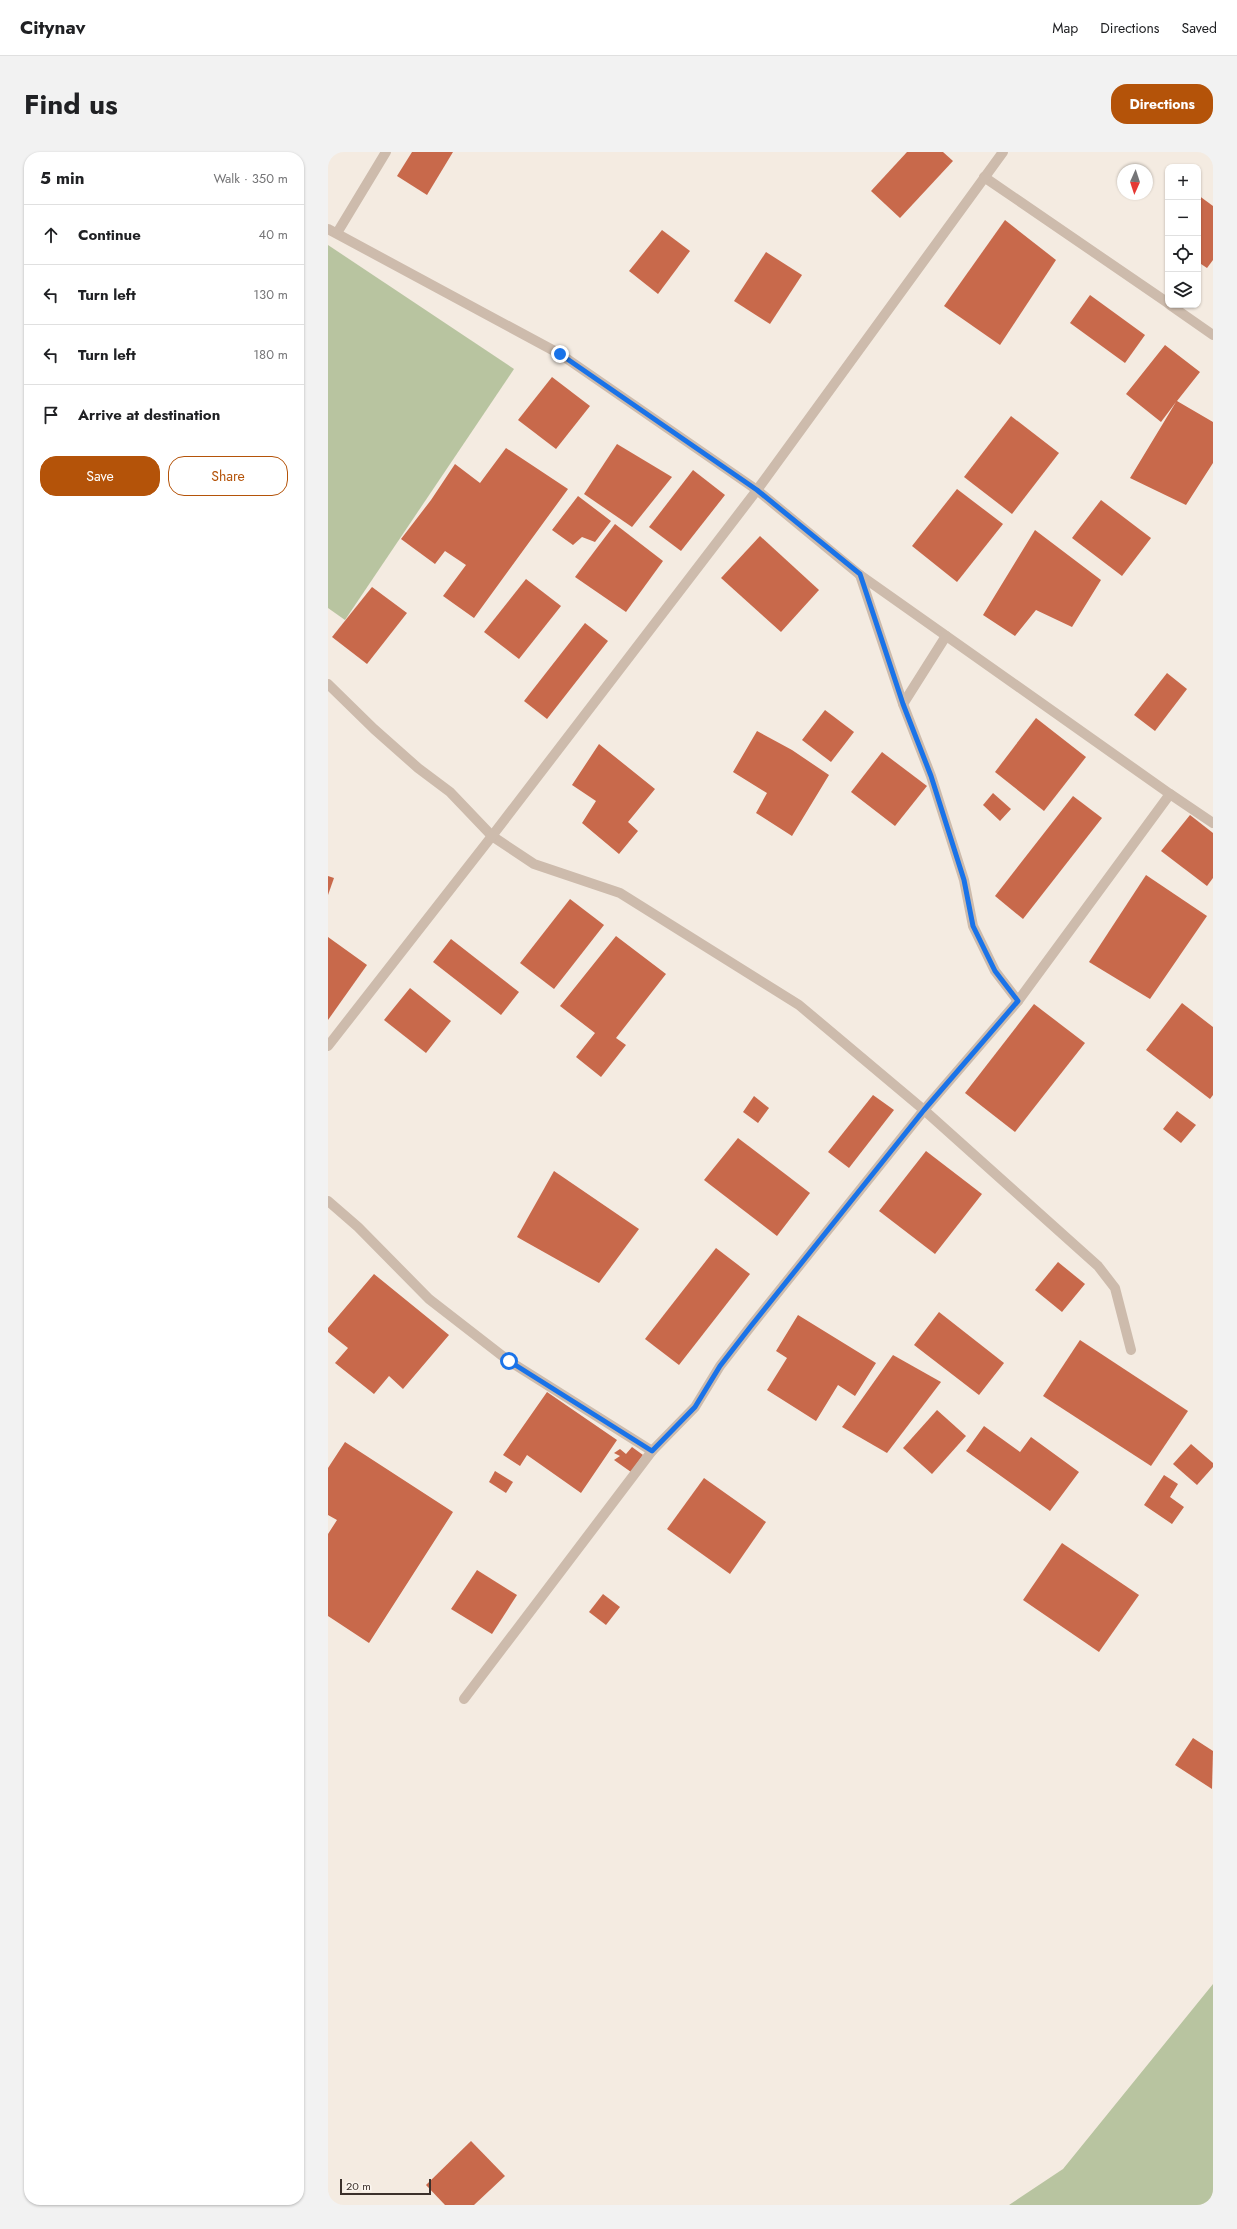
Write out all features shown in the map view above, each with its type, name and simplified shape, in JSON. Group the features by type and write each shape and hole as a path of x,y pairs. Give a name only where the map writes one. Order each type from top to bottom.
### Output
{"street":[{"path":"386,152 333,231 560,354 757,490 860,574 1213,823"},
{"path":"328,1046 492,836 757,490 984,177 999,153"},
{"path":"984,177 1165,301"},
{"path":"1175,308 1213,334"},
{"path":"860,574 903,704 931,776 964,880 973,926 995,971 1018,1001"},
{"path":"903,704 946,636"},
{"path":"328,684 418,768 450,792 492,836 534,864 620,893 799,1005 924,1110 1098,1266 1115,1288 1131,1350"},
{"path":"464,1699 652,1451 695,1407 720,1366 751,1326 924,1110 1018,1001 1170,794"},
{"path":"328,1201 358,1227 429,1299 509,1361 652,1451"}],"green space":[{"path":"328,245 514,369 345,620 328,608"},
{"path":"1213,1984 1213,2205 1009,2205 1063,2169"}],"building":[{"path":"412,152 453,152 427,195 397,176"},
{"path":"907,152 943,152 953,161 900,218 871,191"},
{"path":"1201,197 1213,206 1213,260 1207,268 1201,264"},
{"path":"1005,220 1056,260 1000,345 944,306"},
{"path":"662,230 690,251 658,294 629,271"},
{"path":"766,252 802,275 770,324 734,301"},
{"path":"1090,295 1145,335 1125,363 1070,323"},
{"path":"1165,345 1200,372 1177,401 1213,422 1213,463 1186,505 1130,478 1176,402 1161,422 1126,394"},
{"path":"552,377 590,406 556,449 518,420"},
{"path":"1011,416 1059,453 1012,514 964,477"},
{"path":"617,444 672,477 632,527 584,494"},
{"path":"506,448 568,489 474,618 443,596 466,565 445,551 435,564 401,539 431,500 455,464 480,483"},
{"path":"693,470 725,495 681,551 649,527"},
{"path":"957,489 1003,524 957,582 912,546"},
{"path":"578,496 611,521 595,542 582,537 573,545 552,530"},
{"path":"1101,500 1151,538 1122,576 1072,538"},
{"path":"615,524 663,561 626,612 575,577"},
{"path":"1035,530 1101,580 1072,627 1036,610 1015,636 983,615"},
{"path":"760,536 819,590 781,632 721,578"},
{"path":"526,579 561,606 519,659 484,632"},
{"path":"372,587 407,613 367,664 332,637"},
{"path":"585,623 608,641 547,719 524,701"},
{"path":"1167,673 1187,689 1155,731 1134,715"},
{"path":"825,710 854,732 831,762 802,740"},
{"path":"1036,718 1086,757 1044,811 995,772"},
{"path":"757,731 792,750 829,775 792,836 756,813 767,793 733,772"},
{"path":"599,744 655,789 628,822 638,831 619,854 582,823 596,801 572,785"},
{"path":"882,752 927,786 895,826 851,792"},
{"path":"993,793 1011,809 1000,821 983,805"},
{"path":"1073,796 1102,818 1023,919 995,896"},
{"path":"1190,815 1213,833 1213,878 1207,886 1161,851"},
{"path":"1146,875 1207,916 1150,999 1089,962"},
{"path":"328,876 334,878 328,895"},
{"path":"570,899 604,925 554,989 520,963"},
{"path":"616,936 666,974 616,1038 626,1045 601,1077 576,1057 595,1033 560,1006"},
{"path":"328,937 367,965 328,1020"},
{"path":"451,939 519,992 501,1015 433,962"},
{"path":"410,988 451,1021 426,1053 384,1020"},
{"path":"1182,1003 1213,1027 1213,1095 1210,1099 1146,1050"},
{"path":"1034,1004 1085,1043 1015,1132 965,1093"},
{"path":"873,1095 894,1110 849,1168 828,1152"},
{"path":"754,1096 769,1108 758,1123 743,1112"},
{"path":"1177,1111 1196,1125 1181,1143 1163,1129"},
{"path":"738,1138 810,1193 777,1236 704,1180"},
{"path":"926,1151 982,1194 935,1254 879,1211"},
{"path":"554,1171 639,1229 599,1283 517,1237"},
{"path":"716,1248 750,1274 679,1365 645,1339"},
{"path":"1058,1262 1085,1284 1062,1312 1035,1290"},
{"path":"374,1274 449,1335 403,1389 389,1376 374,1394 335,1363 348,1348 328,1332 328,1328"},
{"path":"939,1312 1004,1363 979,1395 914,1345"},
{"path":"798,1315 876,1363 855,1396 838,1385 816,1421 767,1390 787,1358 776,1351"},
{"path":"1080,1340 1188,1411 1151,1466 1043,1396"},
{"path":"893,1355 941,1382 887,1453 842,1427"},
{"path":"547,1392 617,1440 581,1493 527,1455 520,1466 503,1455"},
{"path":"937,1410 966,1436 932,1474 903,1448"},
{"path":"984,1426 1020,1452 1031,1437 1079,1472 1050,1511 966,1451"},
{"path":"345,1442 453,1512 369,1643 328,1616 328,1534 337,1520 328,1515 328,1468"},
{"path":"1191,1444 1213,1463 1213,1467 1197,1485 1173,1464"},
{"path":"632,1447 643,1455 631,1472 614,1460 620,1456 614,1453 620,1449 626,1454"},
{"path":"495,1471 513,1482 506,1493 489,1482"},
{"path":"1164,1475 1178,1484 1170,1497 1184,1507 1172,1524 1144,1505"},
{"path":"704,1478 766,1522 730,1574 667,1529"},
{"path":"1062,1543 1139,1595 1099,1652 1023,1600"},
{"path":"477,1570 517,1595 492,1634 451,1609"},
{"path":"603,1594 620,1607 606,1625 589,1612"},
{"path":"1193,1738 1213,1751 1212,1789 1175,1765"},
{"path":"471,2141 505,2176 474,2205 445,2205 426,2185"}],"route":[{"path":"509,1361 652,1451 695,1407 720,1366 751,1326 924,1110 1018,1001 995,971 973,926 964,880 931,776 903,704 860,574 757,490 560,354"}]}
